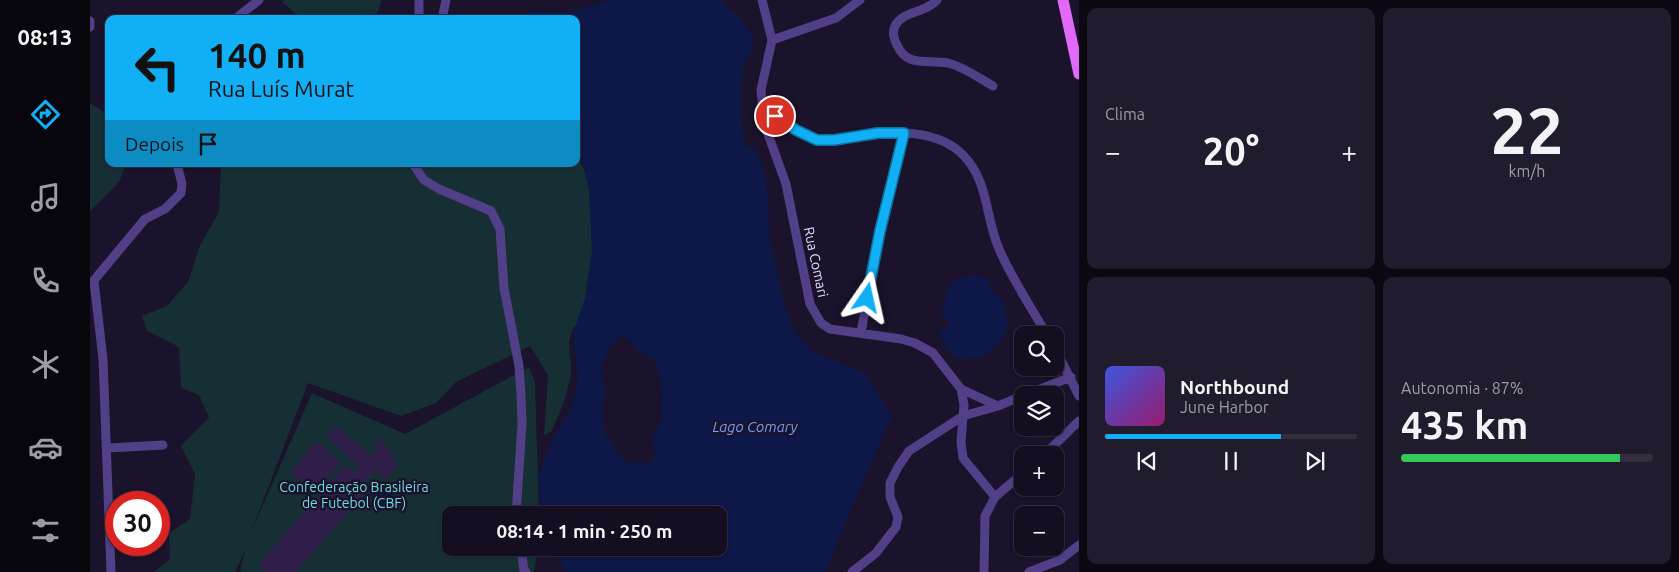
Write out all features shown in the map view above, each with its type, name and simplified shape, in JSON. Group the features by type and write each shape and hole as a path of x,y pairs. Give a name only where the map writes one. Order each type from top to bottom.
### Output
{"main road":[{"path":"1062,0 1079,74"}],"street":[{"path":"240,15 259,0"},
{"path":"418,15 419,0"},
{"path":"443,15 446,0"},
{"name":"Rua Comari","path":"762,0 772,40 762,84 762,107 767,134 786,184 806,290 813,312 821,323 830,329 901,339 926,348 947,368 961,389 963,416 961,450 963,458 995,497"},
{"path":"772,40 836,18 860,0"},
{"path":"937,0 927,9 900,20 895,27 894,35 897,47 911,60 948,64 993,86"},
{"path":"90,21 90,27"},
{"path":"762,107 796,130 817,140 834,140 878,133 904,133 928,136 957,149 967,159 983,186 998,247 1043,326"},
{"path":"861,332 880,231 904,133"},
{"path":"111,572 104,359 92,283 145,219 166,209 181,193 182,184 178,167"},
{"path":"415,167 424,180 439,189 490,211 496,218 500,229 504,288 519,366 521,395 522,424 517,506"},
{"path":"1064,364 1079,396"},
{"path":"1049,386 1071,377"},
{"path":"961,389 998,406"},
{"path":"852,572 876,553 896,527 898,517 890,498 890,483 904,457 917,445 943,431 963,416 1014,400"},
{"path":"1053,446 1079,421"},
{"path":"108,448 163,445"},
{"path":"984,572 985,516 995,497 1014,481"},
{"path":"1030,572 1060,560 1079,546"},
{"path":"522,556 524,571 526,572"}],"green space":[{"path":"284,0 382,0 376,15 297,15 282,2"},
{"path":"90,103 105,112 105,167 125,167 119,182 90,211"},
{"name":"Confederação Brasileira de Futebol (CBF)","path":"580,163 594,206 598,251 597,272 590,304 570,337 570,379 564,402 551,432 544,435 548,375 530,346 456,382 436,403 401,416 308,383 252,530 312,393 405,434 529,367 535,382 539,506 442,506 442,556 537,556 534,572 240,572 245,550 235,572 154,572 170,559 170,532 190,519 195,474 181,446 209,418 199,395 181,388 179,347 147,331 142,316 167,306 188,282 200,245 219,212 221,167 580,167"}],"water":[{"name":"Lago Comary","path":"610,0 720,0 747,27 753,46 745,62 741,85 744,143 757,152 763,165 768,197 770,242 784,301 793,329 813,352 866,373 893,419 885,430 825,572 567,572 556,556 727,556 727,506 541,506 538,476 550,444 572,406 578,381 573,335 585,298 592,251 589,189 580,156 580,15 524,15 525,11 567,12","holes":["624,336 639,352 651,357 656,363 661,378 662,401 660,422 652,442 655,451 650,466 642,460 635,464 626,461 624,457 618,455 612,442 607,439 603,420 605,387 602,370 606,355 612,345"]},
{"path":"975,275 989,279 991,282 988,284 989,289 1002,298 1008,326 995,348 976,358 962,359 950,353 941,338 938,328 942,330 948,327 948,320 942,316 937,320 943,310 947,290 953,282"},
{"path":"382,483 394,494 383,506 371,495"}],"building":[{"path":"336,426 372,456 379,448 374,443 377,438 393,452 390,456 399,464 386,479 376,470 362,485 367,490 296,572 266,572 258,565 345,465 354,472 359,466 326,437"},
{"path":"317,441 341,463 314,493 290,472"}],"route":[{"path":"775,116 796,130 817,140 828,141 878,133 904,133 880,231 867,298"}]}
